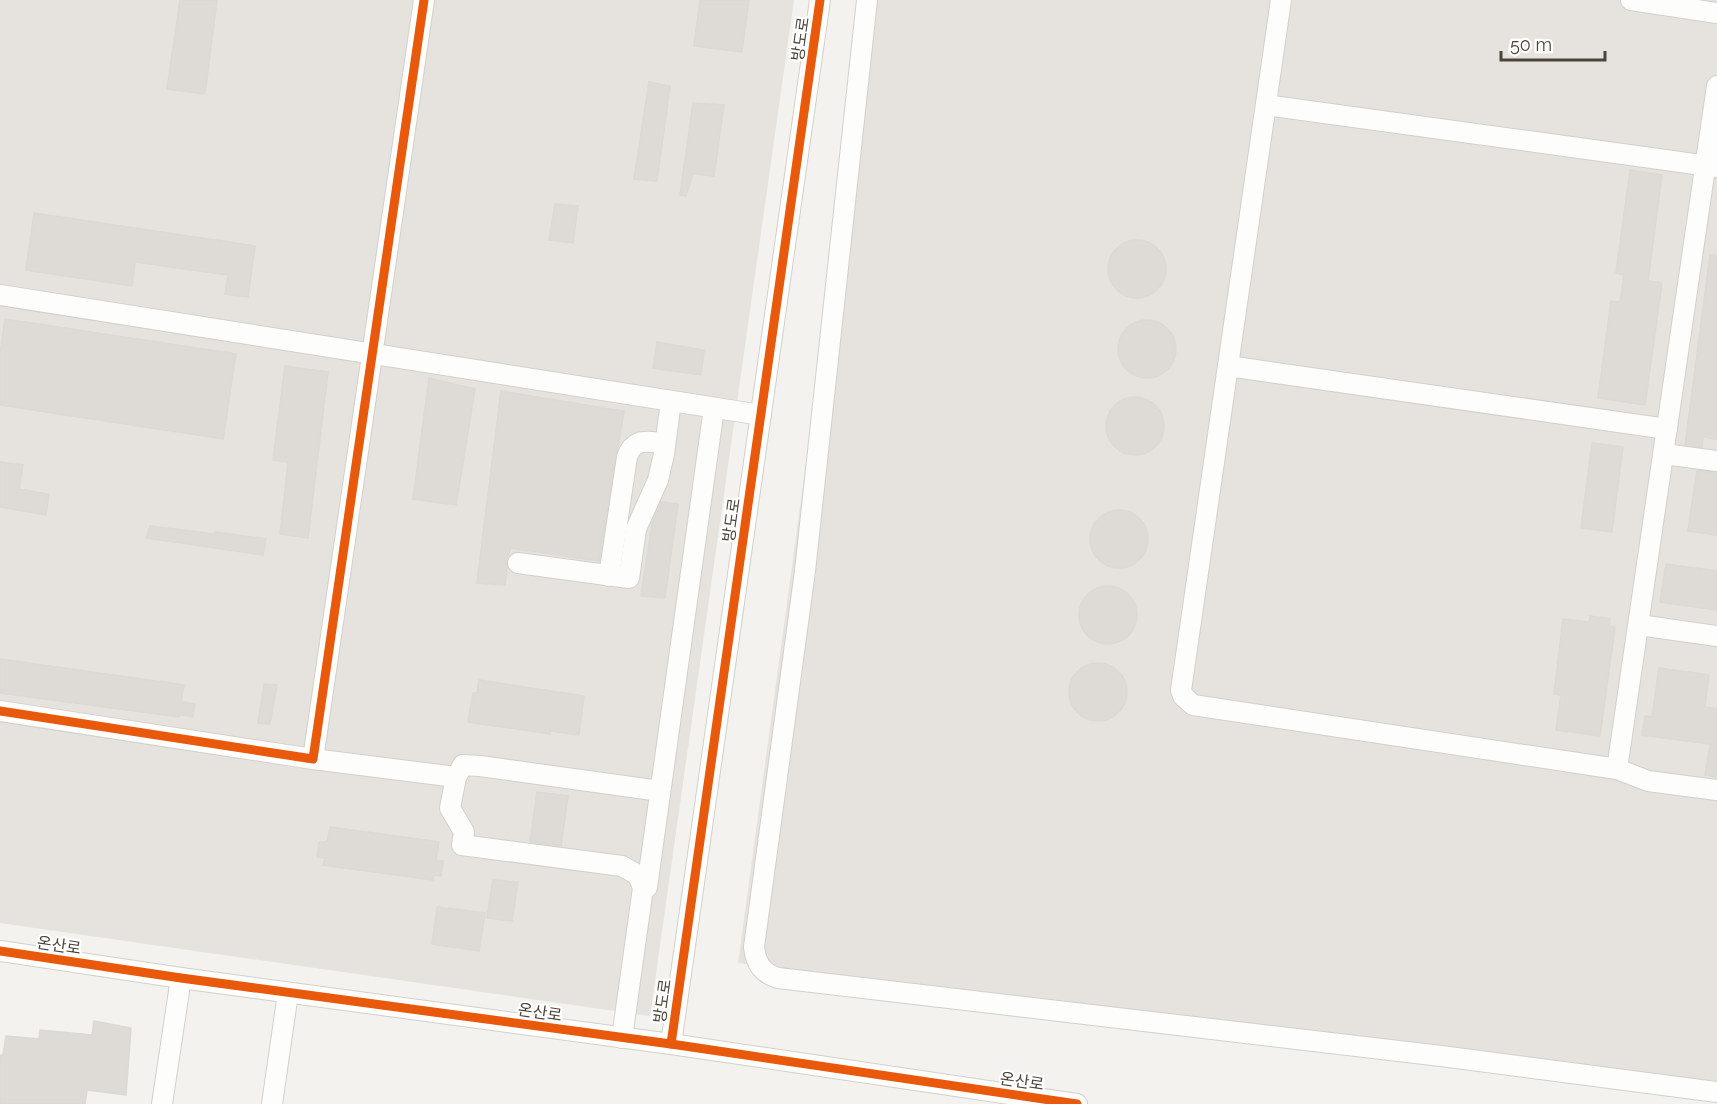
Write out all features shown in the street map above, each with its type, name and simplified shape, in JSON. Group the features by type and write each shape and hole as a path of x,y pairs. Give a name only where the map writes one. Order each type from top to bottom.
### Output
{"street":[{"path":"313,759 424,0"},
{"name":"방도로","path":"671,1044 820,0"},
{"path":"867,0 805,571 754,947 761,969 778,978 1441,1056 1717,1092"},
{"path":"1281,0 1181,690 1183,696 1193,705 1617,769 1648,781 1717,790"},
{"path":"1631,0 1717,13"},
{"path":"1617,769 1667,429 1711,166 1717,86"},
{"path":"1266,105 1711,166"},
{"path":"0,295 761,415"},
{"path":"1228,366 1667,429"},
{"path":"518,563 629,578 636,530 658,480 671,401"},
{"path":"643,888 647,887 714,408"},
{"path":"609,576 630,447 637,443 665,443"},
{"path":"1664,454 1717,461"},
{"path":"1639,625 1717,636"},
{"path":"0,711 313,759 456,777"},
{"path":"622,1038 643,888 638,875 622,866 462,845 464,832 450,808 456,777 464,765 660,791"},
{"name":"온산로","path":"0,951 288,993 671,1044 1077,1104"},
{"path":"162,1104 181,978"},
{"path":"272,1104 288,993"}],"shaded area":[{"path":"0,0 794,0 650,1016 0,923"},
{"path":"869,0 1717,0 1717,1092 738,963"},
{"path":"539,874 618,884 623,888 626,894 613,979 526,966"}],"building":[{"path":"180,0 217,0 205,94 167,89"},
{"path":"700,0 749,0 742,52 694,46"},
{"path":"649,82 670,86 657,181 634,179"},
{"path":"693,103 724,105 714,176 693,174 686,196 680,195"},
{"path":"1630,170 1662,175 1648,281 1662,283 1645,405 1598,398 1611,301 1620,302 1624,275 1616,273"},
{"path":"555,204 578,206 573,243 549,240"},
{"path":"34,213 255,246 248,297 225,294 228,275 135,262 132,286 26,270"},
{"path":"1137,240 1153,245 1161,253 1166,269 1161,285 1153,293 1137,298 1121,293 1113,285 1108,269 1113,253 1121,245"},
{"path":"1710,255 1717,256 1717,439 1703,437 1702,447 1685,445"},
{"path":"5,319 236,354 223,439 0,405 0,354"},
{"path":"1147,320 1163,325 1171,333 1176,349 1171,365 1163,373 1147,378 1131,373 1123,365 1118,349 1123,333 1131,325"},
{"path":"657,342 704,350 701,375 653,368"},
{"path":"285,366 328,372 308,538 280,534 288,462 273,460"},
{"path":"429,378 475,389 456,505 413,499"},
{"path":"501,391 624,411 599,561 511,548 506,561 505,585 477,583"},
{"path":"1135,397 1151,402 1159,410 1164,426 1159,442 1151,450 1135,455 1119,450 1111,442 1106,426 1111,410 1119,402"},
{"path":"1592,443 1623,447 1612,532 1581,528"},
{"path":"0,462 23,465 19,489 49,494 46,515 0,507"},
{"path":"1697,470 1717,473 1717,535 1688,531"},
{"path":"661,502 678,504 665,598 641,596 652,524"},
{"path":"1119,510 1135,515 1143,523 1148,539 1143,555 1135,563 1119,568 1103,563 1095,555 1090,539 1095,523 1103,515"},
{"path":"150,526 266,539 263,555 146,538"},
{"path":"1666,564 1717,571 1717,610 1660,602"},
{"path":"1108,586 1124,591 1132,599 1137,615 1132,631 1124,639 1108,644 1092,639 1084,631 1079,615 1084,599 1092,591"},
{"path":"1590,616 1610,619 1609,626 1615,627 1600,736 1556,730 1561,695 1554,694 1563,619 1589,622"},
{"path":"0,659 184,685 181,702 195,704 193,717 0,693"},
{"path":"1098,663 1114,668 1122,676 1127,692 1122,708 1114,716 1098,721 1082,716 1074,708 1069,692 1074,676 1082,668"},
{"path":"1659,668 1709,675 1705,707 1717,709 1717,777 1705,775 1710,744 1642,735 1645,716 1652,717"},
{"path":"479,680 584,696 579,735 550,731 550,734 468,722 473,693 477,693"},
{"path":"264,684 277,685 270,724 258,723"},
{"path":"537,792 568,796 561,846 530,842"},
{"path":"330,827 439,842 436,861 443,861 441,876 434,875 433,880 323,865 325,858 317,857 319,842 327,842"},
{"path":"493,880 518,882 512,921 487,918"},
{"path":"437,907 485,913 479,951 432,944"},
{"path":"94,1021 131,1028 126,1095 87,1090 85,1104 0,1104 0,1060 6,1036 39,1039 40,1030 92,1035"}],"cycle path":[{"path":"0,711 313,759 424,0"},
{"path":"671,1044 820,0"},
{"path":"0,951 181,978 671,1044 1077,1104"}]}
